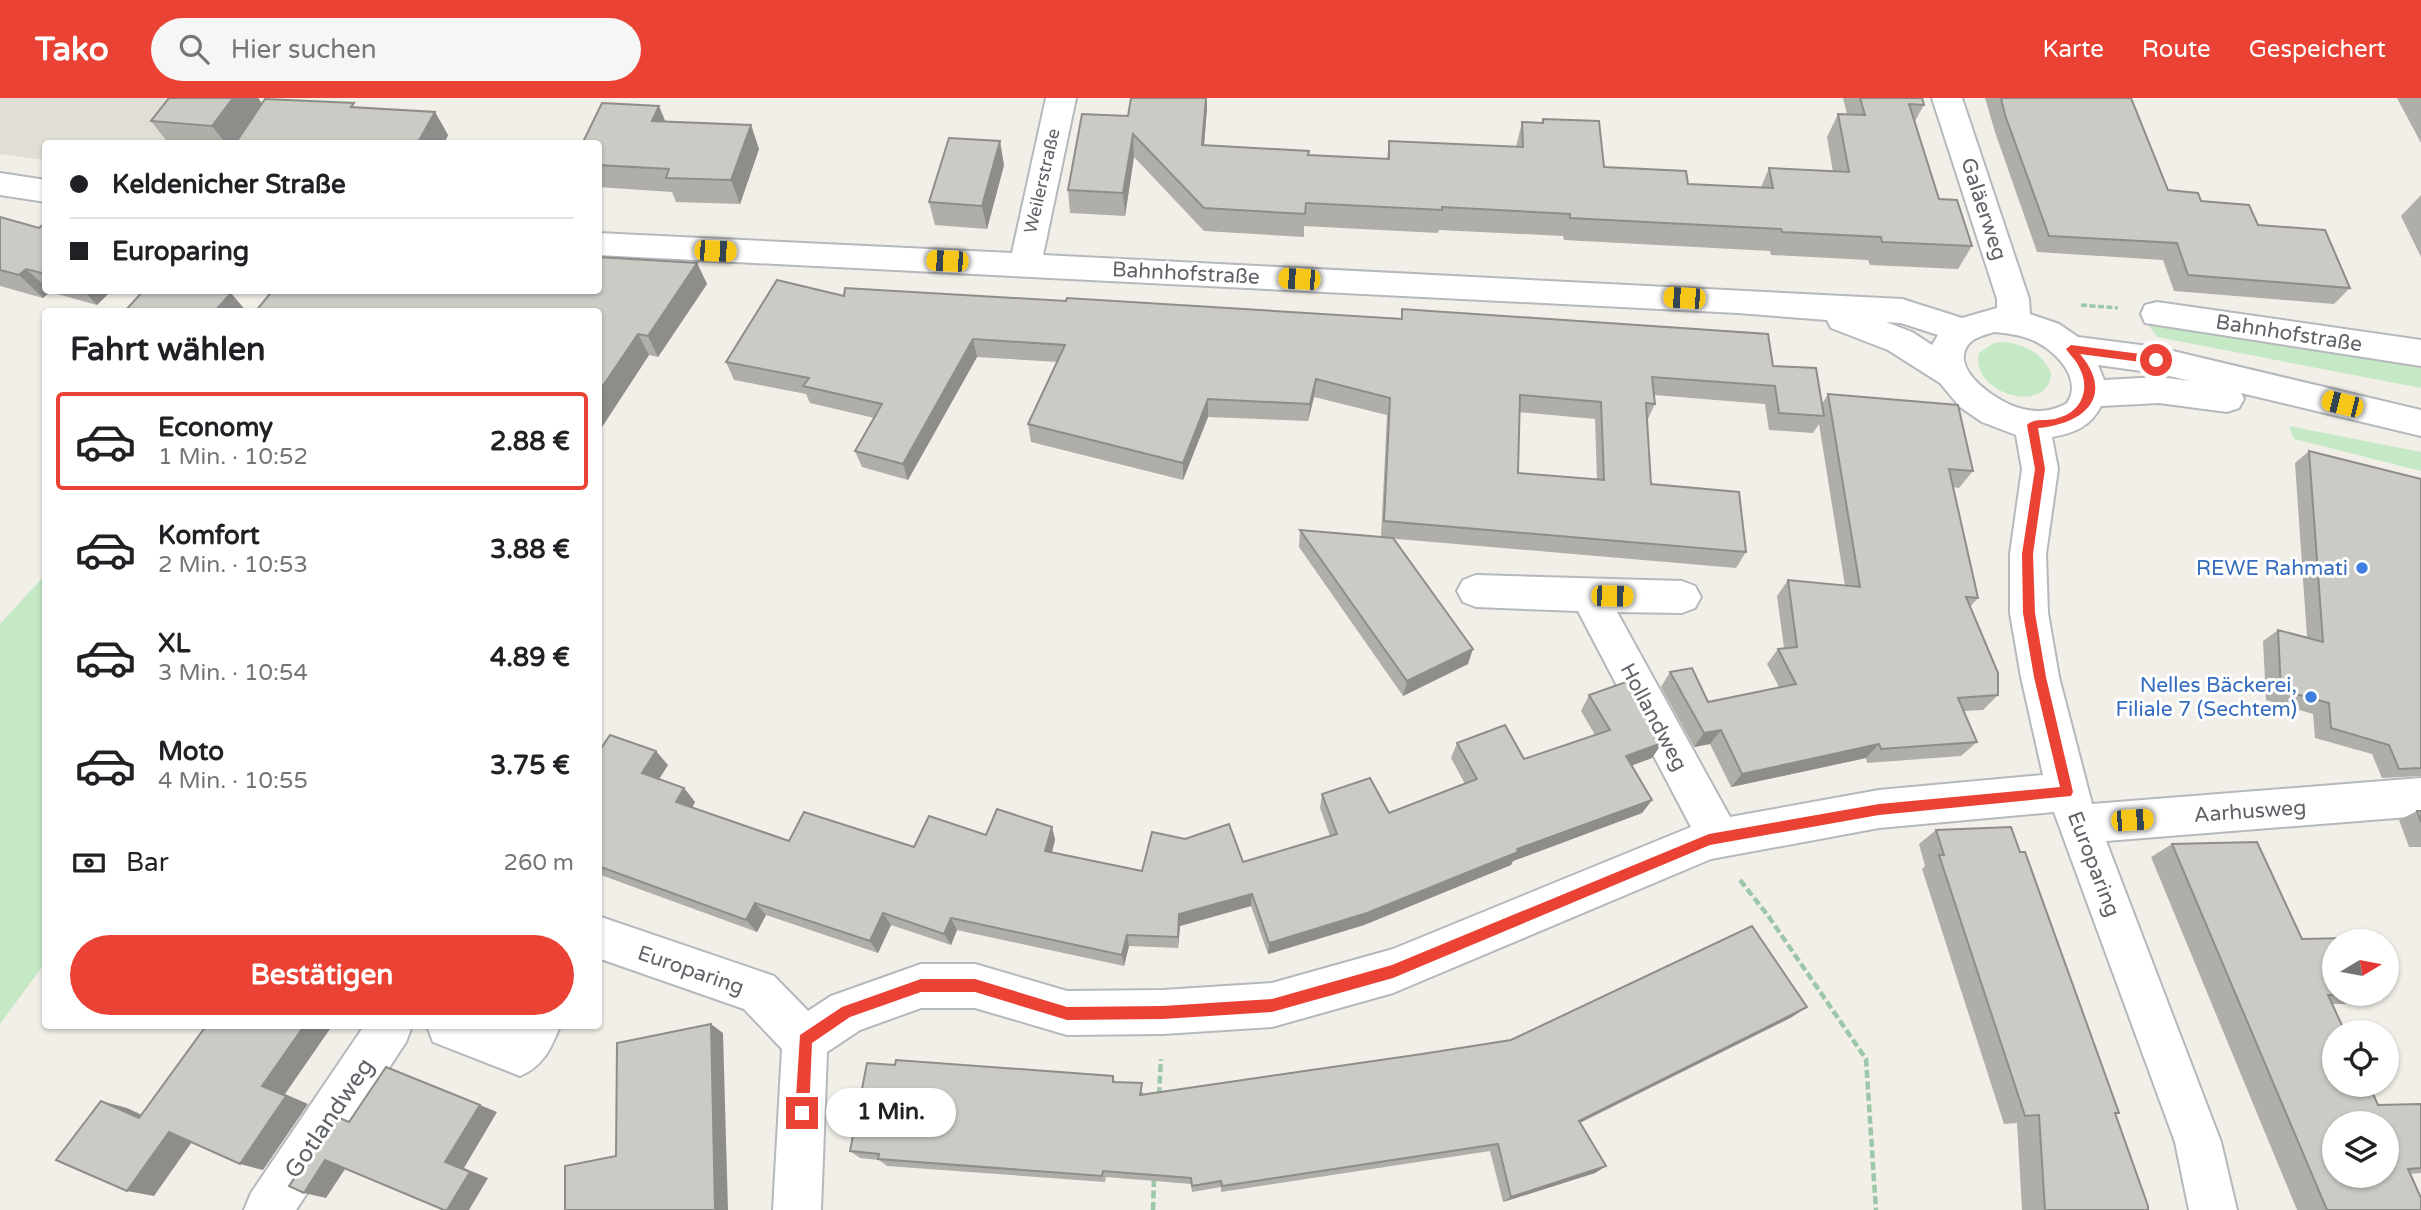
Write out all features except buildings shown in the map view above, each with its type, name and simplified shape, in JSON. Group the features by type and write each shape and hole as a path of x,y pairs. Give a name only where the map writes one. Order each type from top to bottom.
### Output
{"street":[{"name":"Weilerstraße","path":"1025,265 1061,98"},
{"name":"Galäerweg","path":"1947,98 2013,299 2014,322"},
{"path":"0,184 42,190"},
{"name":"Bahnhofstraße","path":"602,244 1738,301 1815,309 1902,311 1962,330"},
{"name":"Bahnhofstraße","path":"1815,309 1900,341 1950,373 1959,388 1991,413 2032,425 2060,422 2081,410 2090,394"},
{"name":"Bahnhofstraße","path":"2157,314 2421,353"},
{"path":"1950,373 1947,357 1951,341 1962,330 1976,323 2014,322 2044,332 2071,349 2086,371 2090,394 2159,390 2421,424"},
{"path":"2071,349 2156,360 2421,424"},
{"name":"Europaring","path":"2032,425 2040,469 2028,554 2029,613 2040,677 2073,808 2198,1142 2213,1210"},
{"path":"1476,591 1682,597"},
{"name":"Hollandweg","path":"1589,596 1714,839"},
{"name":"Aarhusweg","path":"805,1040 847,1012 921,986 975,986 1067,1013 1163,1012 1272,1005 1393,971 1714,839 1879,809 2073,808 2421,797"},
{"name":"Europaring","path":"602,938 758,992 805,1040"},
{"name":"Gotlandweg","path":"268,1210 388,1029"},
{"path":"457,1029 520,1053 536,1029"},
{"path":"797,1210 805,1040"}],"path":[{"path":"1714,839 1866,1059 1876,1210"},
{"path":"1158,1105 1163,1012"},
{"path":"1153,1210 1155,1170"}],"shaded area":[{"path":"0,98 202,98 170,140 42,140 42,160 0,154"}],"green space":[{"path":"2147,323 2421,367 2421,388 2157,337"},
{"path":"2005,342 2033,351 2047,366 2051,373 2047,386 2038,394 2025,397 2010,394 1997,389 1986,379 1979,367 1979,353 1994,343"},
{"path":"2289,426 2421,452 2421,471 2294,439"},
{"path":"42,578 42,967 0,1024 0,624"}],"place":[{"name":"REWE Rahmati","path":"2362,568"},
{"name":"Nelles Bäckerei, Filiale 7 (Sechtem)","path":"2311,697"}],"route":[{"path":"802,1113 805,1040 847,1012 921,986 975,986 1067,1013 1163,1012 1272,1005 1393,971 1709,840 1879,809 2067,792 2040,677 2029,613 2028,554 2040,469 2032,425 2047,425 2072,417 2087,402 2090,394 2089,379 2083,364 2071,349 2156,360"}]}
